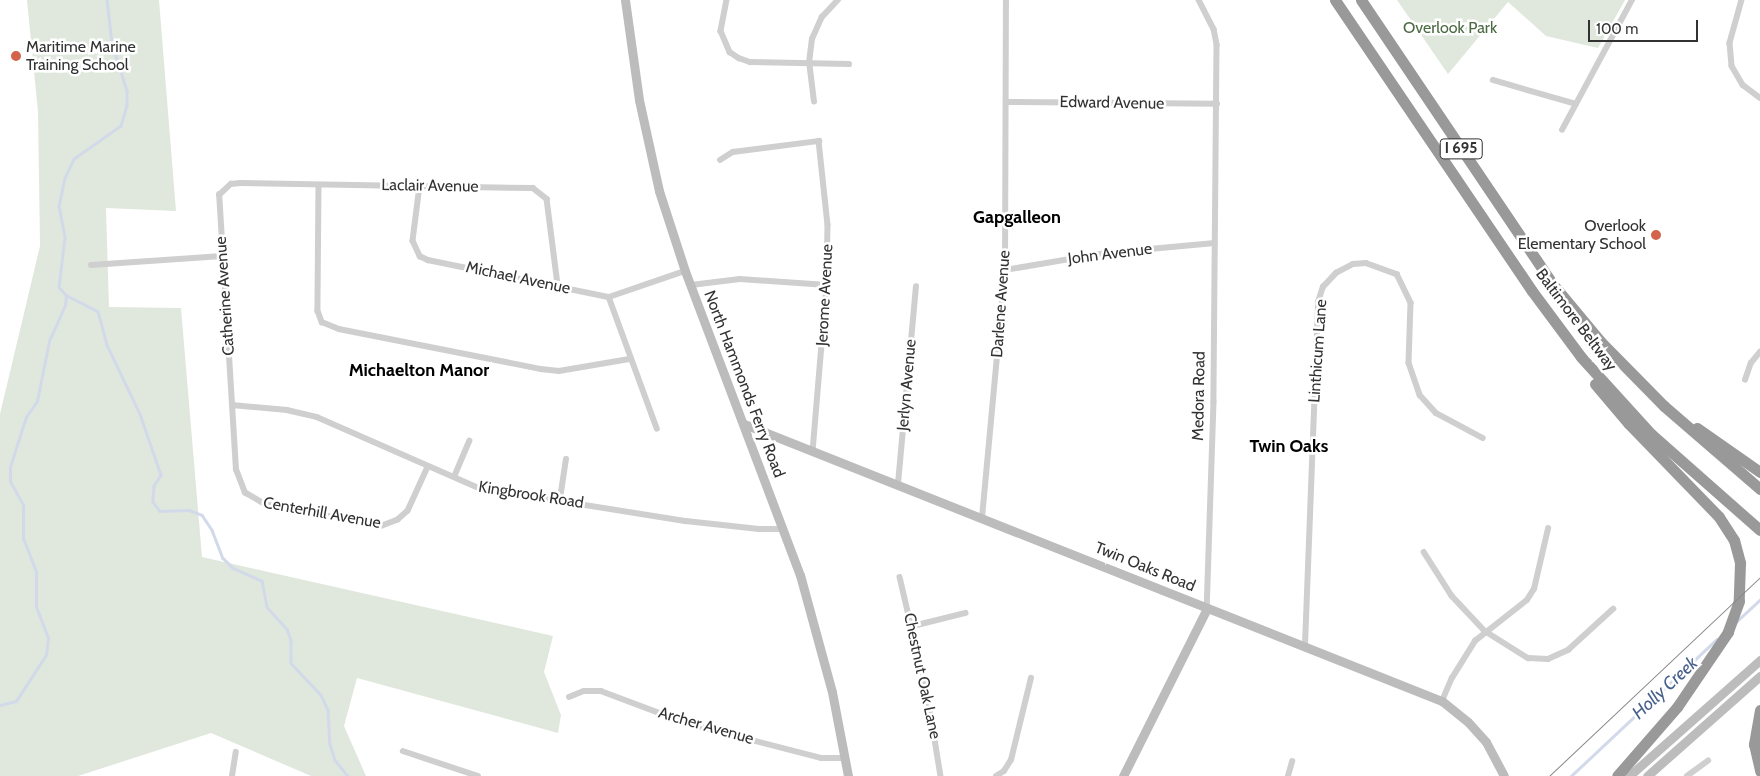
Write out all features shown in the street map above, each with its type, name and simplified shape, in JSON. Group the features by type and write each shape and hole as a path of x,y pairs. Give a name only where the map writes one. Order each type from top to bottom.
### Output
{"highway":[{"name":"Baltimore Beltway","path":"1335,0 1532,291 1610,391 1651,434 1760,530"},
{"name":"Baltimore Beltway","path":"1361,0 1551,282 1601,342 1664,406 1760,489"},
{"path":"1532,291 1604,397 1719,517 1734,540 1740,562 1739,602 1728,632 1677,707 1616,776"},
{"path":"1664,406 1760,472"},
{"path":"1760,710 1754,744 1760,771"}],"street":[{"name":"North Hammonds Ferry Road","path":"625,0 647,148 685,271 783,529 814,620 848,776"},
{"path":"727,0 721,31 730,52 750,62 849,64"},
{"path":"814,102 809,63 817,26 838,0"},
{"name":"Darlene Avenue","path":"982,518 1005,270 1006,0"},
{"name":"Medora Road","path":"1123,776 1207,608 1217,104 1216,37 1199,0"},
{"path":"1562,130 1632,0"},
{"path":"1742,0 1730,42 1732,66 1743,85 1760,98"},
{"path":"1494,80 1576,104"},
{"name":"Edward Avenue","path":"1007,102 1217,104"},
{"name":"Jerome Avenue","path":"720,160 733,152 819,141 828,207 827,284 813,450"},
{"name":"Laclair Avenue","path":"224,189 240,183 538,190 546,199 558,285"},
{"path":"319,185 318,310 322,322 339,329 541,369 559,371 629,359"},
{"name":"Michael Avenue","path":"420,186 413,241 420,256 609,297"},
{"name":"Catherine Avenue","path":"224,189 218,203 232,405"},
{"name":"John Avenue","path":"1005,270 1106,253 1215,243"},
{"path":"91,265 222,256"},
{"name":"Linthicum Lane","path":"1305,645 1318,302 1323,287 1336,273 1353,264 1366,263 1377,264 1397,274 1411,303 1409,363 1420,396 1436,414 1483,438"},
{"path":"657,428 629,359 609,297 685,271"},
{"path":"691,285 740,279 827,284"},
{"name":"Jerlyn Avenue","path":"898,484 916,286"},
{"path":"1744,380 1750,363 1760,352"},
{"name":"Centerhill Avenue","path":"232,405 239,482 244,493 266,505 382,526 391,524 408,511 428,467"},
{"name":"Kingbrook Road","path":"232,405 287,410 317,417 428,467 480,488 560,499 686,521 759,530 783,529"},
{"name":"Twin Oaks Road","path":"744,424 1305,645 1442,701 1468,722 1486,742 1504,776"},
{"path":"454,477 469,441"},
{"path":"560,499 566,459"},
{"path":"1442,701 1452,678 1485,631 1527,600 1534,589 1548,529"},
{"path":"1424,552 1452,596 1485,631 1519,654 1538,660 1548,659 1568,650 1613,609"},
{"name":"Chestnut Oak Lane","path":"900,577 912,626 941,776"},
{"path":"912,626 965,613"},
{"path":"1629,776 1760,660"},
{"path":"1647,776 1760,676"},
{"path":"996,776 1007,774 1031,678"},
{"name":"Archer Avenue","path":"569,697 584,691 601,691 686,723 820,758 844,758"},
{"path":"402,751 478,776"},
{"path":"232,776 236,752"},
{"path":"1686,776 1708,761"},
{"path":"1288,776 1292,762"}],"green space":[{"path":"27,0 159,0 176,211 106,208 109,307 181,308 202,557 553,636 544,672 561,715 558,733 357,678 344,726 366,776 311,776 211,733 78,776 0,776 0,414 40,246 38,112"},
{"name":"Overlook Park","path":"1397,0 1625,0 1598,48 1546,36 1508,2 1448,74"}],"waterway":[{"path":"107,0 112,43 127,91 127,105 121,126 74,159 65,178 59,206 65,237 59,287 66,295 98,311 107,345 140,414 161,475 154,486 153,502 160,511 189,510 202,515 212,530 223,558 233,568 262,581 267,607 287,629 291,640 291,663 321,695 328,710 330,744 335,760 348,776"},
{"path":"0,705 16,701 46,655 48,638 36,607 36,572 23,538 23,505 10,482 10,467 26,417 37,401 49,341 65,305 66,295"},
{"name":"Holly Creek","path":"1736,622 1760,600"},
{"name":"Holly Creek","path":"1571,776 1717,639"}],"tram line":[{"path":"1549,776 1760,577"}],"place":[{"name":"Maritime Marine Training School","path":"16,56"},
{"name":"Overlook Elementary School","path":"1656,235"}],"district":[{"name":"Gapgalleon","path":"1017,217"},
{"name":"Michaelton Manor","path":"419,370"},
{"name":"Twin Oaks","path":"1289,446"}]}
